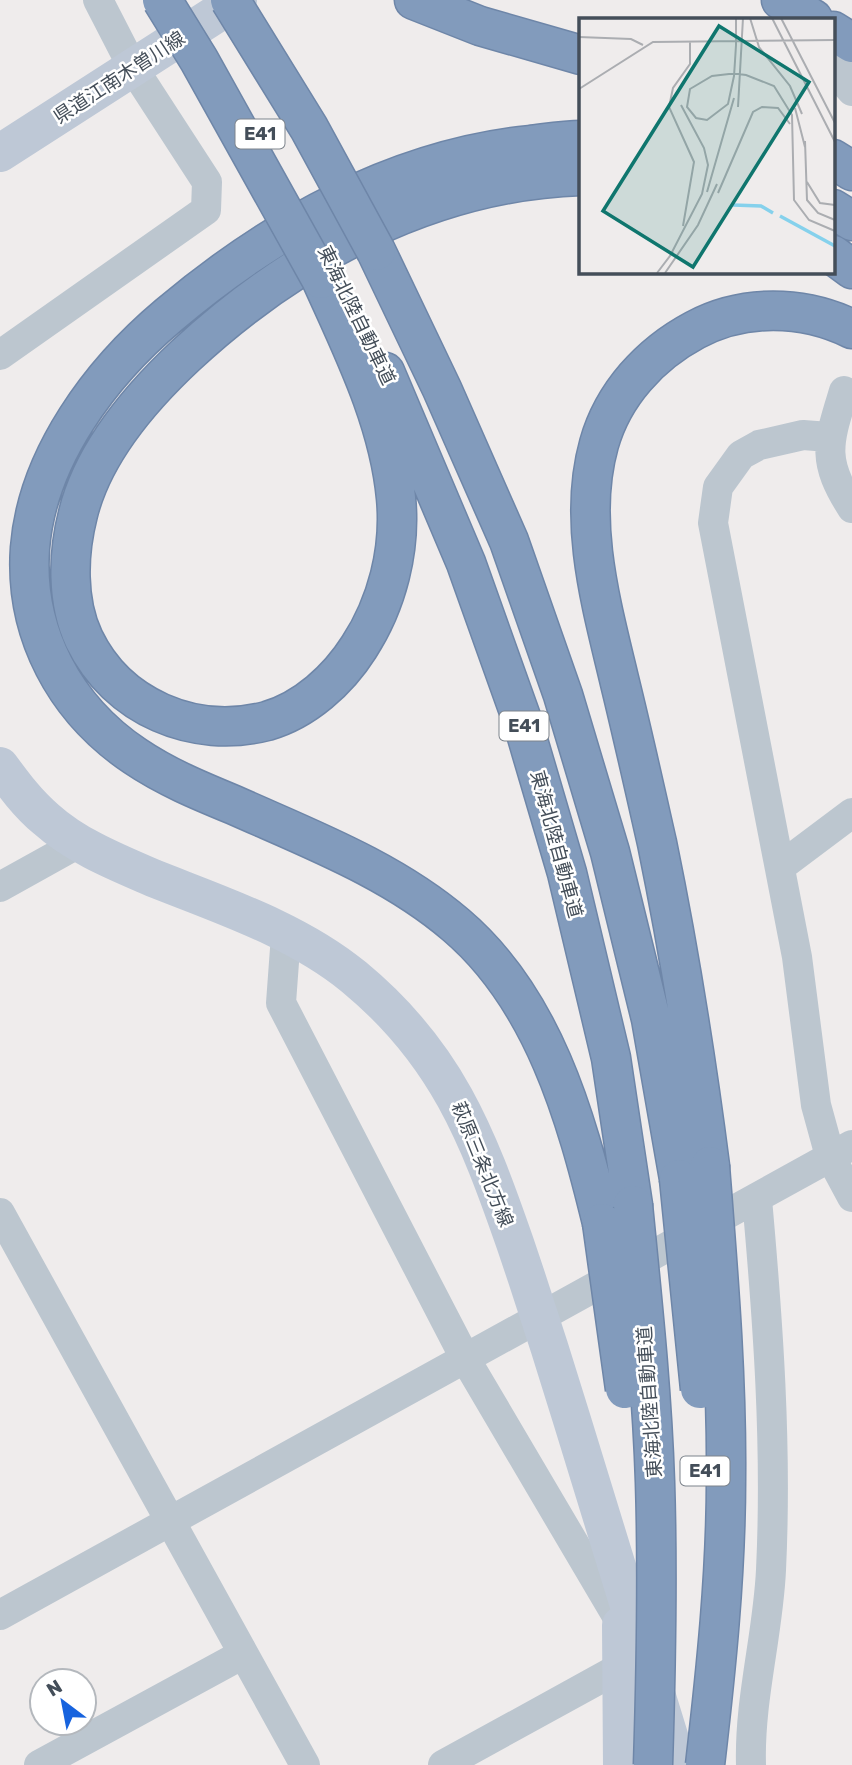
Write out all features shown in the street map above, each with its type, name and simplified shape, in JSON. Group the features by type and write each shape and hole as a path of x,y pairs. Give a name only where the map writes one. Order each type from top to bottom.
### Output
{"highway":[{"path":"162,0 206,72 329,275 374,403 387,449 396,499 396,535 383,606 346,666 322,691 270,720 237,726 196,724 158,712 129,696 103,668 83,637 73,601 70,558 78,512 96,467 125,422 167,372 216,328 273,284 337,244 396,216 458,195 518,181 579,176"},
{"name":"東海北陸自動車道","path":"176,0 275,159 329,275 400,405 466,563 522,720 567,873 611,1058 617,1214"},
{"name":"E41","path":"230,0 309,128 376,251 442,389 509,541 563,695 610,852 651,1020 695,1172 693,1306 705,1454 704,1765"},
{"path":"414,0 480,26 579,54"},
{"path":"781,0 811,18"},
{"path":"579,140 491,150 440,161 379,183 319,211 207,283 155,327 108,375 71,429 46,477 32,530 28,577 34,616 48,656 68,690 95,723 134,755 176,780 365,866 420,897 457,926 493,960 521,1001 565,1094 586,1157 617,1214 620,1350 636,1488 652,1765"},
{"path":"834,160 852,171"},
{"path":"834,210 852,220"},
{"path":"834,256 852,269"},
{"path":"695,1172 695,1050 679,952 602,609 593,553 591,496 598,444 615,404 641,370 674,342 712,321 753,310 793,312 834,320 852,329"}],"main road":[{"name":"県道江南木曽川線","path":"0,153 239,0"},
{"name":"萩原三条北方線","path":"0,766 23,797 79,843 124,866 286,935 352,975 386,1005 435,1064 456,1096 474,1134 540,1318 678,1765"},
{"name":"萩原三条北方線","path":"610,1540 621,1623 622,1765"}],"street":[{"path":"0,355 206,210 207,182 133,68 98,0"},
{"path":"844,37 837,74 852,91"},
{"path":"844,391 830,437 832,469 852,508"},
{"path":"830,437 803,435 759,445 741,455 718,487 713,523 797,957 816,1105 841,1151 852,1197"},
{"path":"780,867 852,813"},
{"path":"0,887 79,843"},
{"path":"286,935 281,1003 466,1360 621,1623"},
{"path":"0,1615 841,1151"},
{"path":"751,1765 771,1571 772,1485 767,1309 757,1199"},
{"path":"0,1213 305,1765"},
{"path":"39,1765 243,1654"},
{"path":"443,1765 623,1666"}]}
